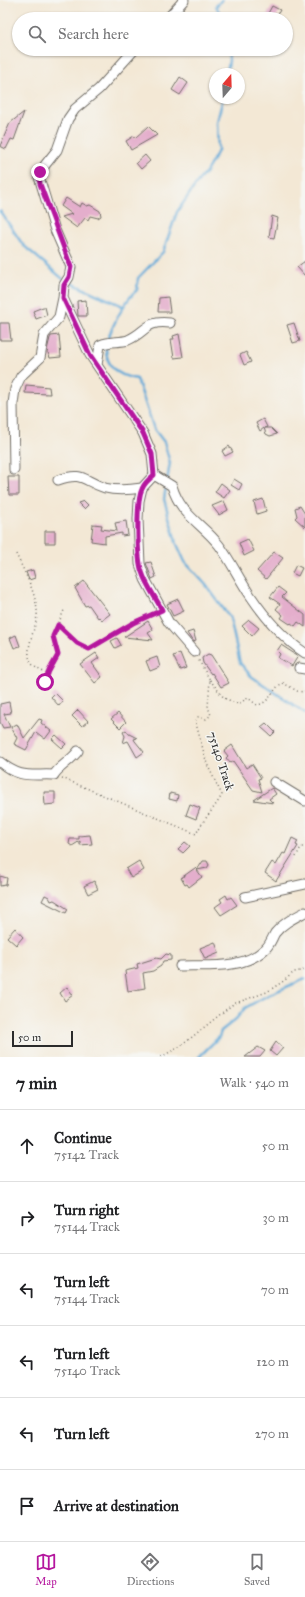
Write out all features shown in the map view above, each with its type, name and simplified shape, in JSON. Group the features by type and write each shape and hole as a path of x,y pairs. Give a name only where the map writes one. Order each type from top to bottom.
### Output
{"street":[{"path":"173,12 184,0"},
{"path":"14,470 13,404 15,388 21,376 40,358 44,335 58,317 63,298 64,285 69,277 71,267 55,230 39,177 45,165 57,150 68,119 75,109 99,89 129,56"},
{"path":"63,298 97,365 143,433 152,454 154,475 142,488 138,519 140,564 145,579 169,623 194,652"},
{"path":"97,365 100,345 108,342 126,341 154,323 170,323"},
{"path":"154,475 172,486 175,496 185,513 219,545 250,595 274,625 305,653"},
{"path":"58,480 70,476 79,476 104,488 114,490 142,488"},
{"path":"0,762 20,775 54,775 56,770 73,759 78,751"},
{"path":"274,782 305,801"},
{"path":"245,897 305,884"},
{"path":"180,966 230,964 242,962 256,956 266,948 279,929 289,920 305,912"}],"path":[{"path":"16,554 29,582 38,610 30,642 29,658 34,666 48,674"},
{"path":"45,682 58,655 53,636 65,608"},
{"path":"58,625 77,643 89,649 133,623 162,610"},
{"path":"194,652 210,680 224,698 238,704 248,698 257,705 262,704 273,695 279,685 283,683 299,692 305,691"},
{"name":"75140 Track","path":"54,775 196,834 202,822 222,795 207,764 196,720 198,717 206,719 211,715 208,707 210,680"},
{"path":"296,857 301,847 305,847"},
{"path":"160,1057 181,1046 233,1004 267,992 294,972 305,970"}],"building":[{"path":"272,6 280,10 279,12 269,12"},
{"path":"180,77 188,83 180,95 172,90"},
{"path":"24,112 14,140 11,139 6,149 0,146 10,123"},
{"path":"148,126 157,135 131,150 126,141 134,136 135,138"},
{"path":"145,155 150,161 141,169 136,163"},
{"path":"66,198 80,207 82,203 87,206 90,205 100,211 101,216 98,218 90,216 88,220 85,218 77,228 62,217 72,214 61,206"},
{"path":"272,216 278,218 274,238 269,237"},
{"path":"305,261 305,276 297,267"},
{"path":"168,297 170,312 158,312 159,298"},
{"path":"86,300 87,316 78,316 77,301"},
{"path":"45,307 47,315 36,319 33,311"},
{"path":"0,323 9,323 11,340 0,340"},
{"path":"294,323 300,341 293,343 287,325"},
{"path":"179,334 183,357 174,358 171,339 174,339 173,336"},
{"path":"59,335 61,357 50,358 47,350 50,338 51,336"},
{"path":"246,352 251,362 244,365 240,355"},
{"path":"26,385 49,387 50,394 25,393"},
{"path":"263,419 267,427 265,428 271,428 277,434 270,436 266,434 264,428 260,431 256,423"},
{"path":"229,446 233,452 225,456 222,451"},
{"path":"8,477 19,477 19,495 9,495"},
{"path":"234,479 242,484 239,490 231,485"},
{"path":"221,483 230,490 224,498 215,492"},
{"path":"263,499 266,511 257,514 254,502"},
{"path":"84,501 88,505 84,509 78,503"},
{"path":"224,501 228,510 219,515 212,506"},
{"path":"300,506 305,514 305,527 295,518 297,516 295,508"},
{"path":"126,521 128,535 122,536 122,533 105,536 105,543 91,541 93,524 102,525 101,529 117,531 115,523"},
{"path":"45,531 55,531 55,543 45,543"},
{"path":"248,539 254,551 244,556 239,543"},
{"path":"274,552 283,558 266,579 257,571"},
{"path":"151,562 156,577 152,579 146,563"},
{"path":"296,565 302,568 298,576 292,573"},
{"path":"33,570 35,578 29,580 26,572"},
{"path":"84,581 110,614 102,620 99,617 98,618 89,605 85,606 75,588"},
{"path":"278,587 286,593 282,597 305,615 305,627 298,622 295,626 281,618 283,615 276,609 280,604 270,597"},
{"path":"178,599 184,611 173,616 167,604"},
{"path":"249,620 259,628 252,636 242,626"},
{"path":"148,621 153,630 148,633 153,640 124,637"},
{"path":"193,631 196,641 193,642 187,633"},
{"path":"16,635 20,646 14,648 10,638"},
{"path":"117,638 121,645 115,648 111,641"},
{"path":"281,645 298,656 292,666 278,658 280,654 277,651"},
{"path":"96,653 99,658 92,663 102,677 95,683 80,664"},
{"path":"180,653 186,668 180,670 173,656"},
{"path":"208,654 211,655 229,683 221,687 203,663 202,658"},
{"path":"157,657 160,667 150,671 146,661"},
{"path":"55,693 63,701 59,706 51,697"},
{"path":"9,702 11,713 4,714 10,727 3,728 0,722 0,704"},
{"path":"78,710 88,721 82,726 72,716"},
{"path":"118,713 126,722 120,728 111,719"},
{"path":"39,719 42,720 41,723 51,731 45,739 36,732 26,750 14,744 17,738 11,727 17,724 24,738"},
{"path":"266,723 275,732 271,736 261,727"},
{"path":"126,730 129,734 137,738 134,739 144,752 137,757 128,741 123,743 125,736 123,732"},
{"path":"56,735 66,744 62,748 52,739"},
{"path":"232,745 246,768 252,764 261,778 258,779 262,792 253,790 233,761 230,763 226,758 228,756 224,751"},
{"path":"272,788 276,794 269,799 273,803 254,800"},
{"path":"44,792 55,792 55,804 45,805"},
{"path":"170,793 178,795 177,801 169,799"},
{"path":"190,804 200,808 196,819 186,815"},
{"path":"90,835 92,844 80,845 80,841 72,846 69,844 70,839 79,839 79,836"},
{"path":"292,838 298,841 296,845 298,846 276,881 265,873 272,862 276,865 283,853 285,854"},
{"path":"185,842 190,846 183,853 178,849"},
{"path":"139,861 144,870 131,878 126,869"},
{"path":"203,861 207,861 209,865 207,868 197,870"},
{"path":"195,868 202,877 189,887 187,884 185,885 181,878"},
{"path":"0,876 7,878 6,885 0,886"},
{"path":"94,881 98,889 88,894 84,886"},
{"path":"45,895 49,897 51,901 54,900 68,909 66,913 42,901"},
{"path":"226,895 228,899 231,897 237,905 221,915 215,907 222,902 220,899"},
{"path":"15,928 23,937 16,945 7,937"},
{"path":"215,942 219,953 205,959 200,948"},
{"path":"166,954 171,955 171,960 163,961 161,966 153,971 143,973 145,988 128,991 125,971 138,968 137,964 156,958 161,959"},
{"path":"67,987 73,995 65,1001 60,993"},
{"path":"276,1042 283,1048 276,1056 270,1051"},
{"path":"258,1047 265,1051 260,1057 245,1057"}],"waterway":[{"path":"219,12 216,6 222,0"},
{"path":"228,68 229,56"},
{"path":"108,339 120,312 137,290 138,278 163,252 177,212 206,172 218,151 217,122 222,104"},
{"path":"0,211 23,245 63,279"},
{"path":"71,283 123,306"},
{"path":"106,346 106,353 110,365 124,376 137,379 154,429 164,442 170,463 164,499 176,542 185,562 206,585 230,618 240,663 251,676 305,713"},
{"path":"199,1057 219,1037 221,1031 236,1019 245,1008 270,994 305,979"}],"route":[{"path":"40,172 40,184 46,197 55,230 69,259 71,267 69,277 64,285 63,298 90,355 143,433 152,454 154,475 142,488 139,501 138,519 140,564 145,579 162,610 133,623 97,646 89,649 77,643 58,625 53,636 58,655 54,660 45,682"}]}
